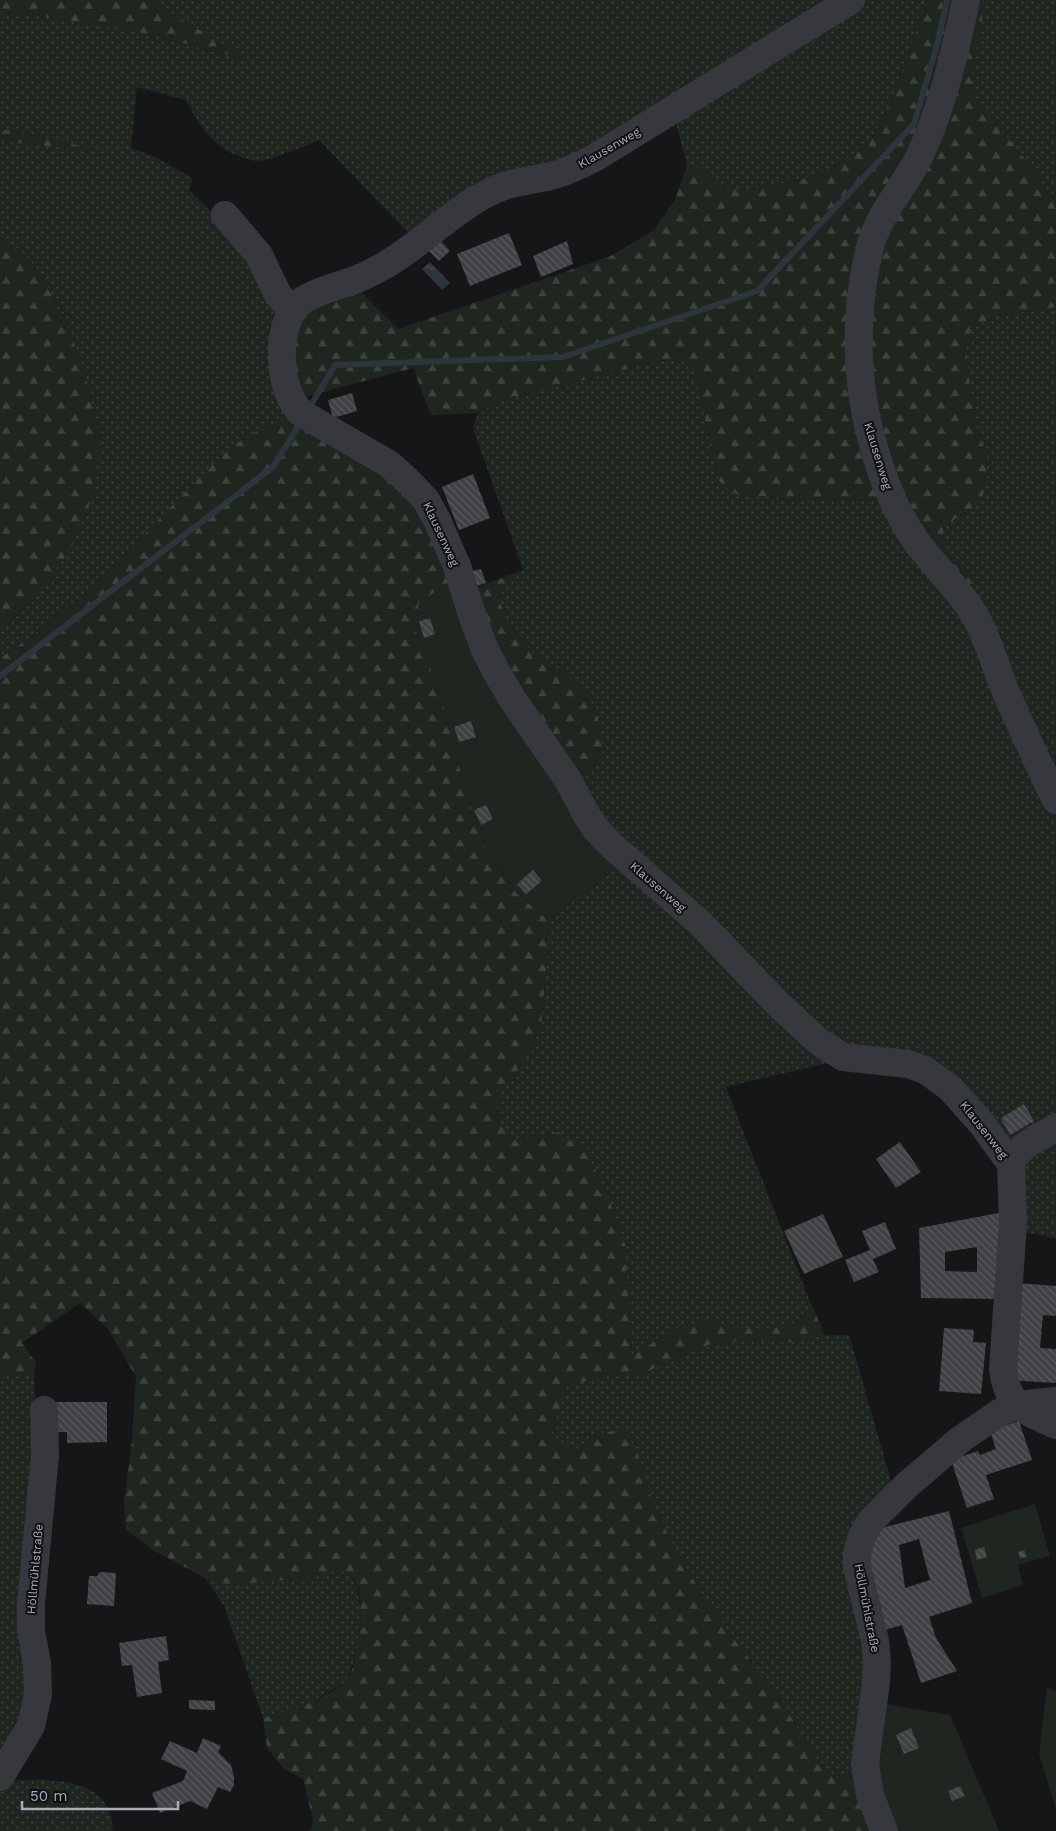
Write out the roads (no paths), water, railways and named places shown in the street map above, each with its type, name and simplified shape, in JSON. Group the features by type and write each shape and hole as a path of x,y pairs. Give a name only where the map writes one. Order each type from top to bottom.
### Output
{"street":[{"name":"Klausenweg","path":"851,0 596,157 561,173 514,182 485,194 387,264 352,281 320,291 302,300 293,311 284,336 283,367 290,397 305,416 389,464 426,500 456,564 475,624 485,650 498,675 568,780 588,816 606,840 699,922 782,1009 818,1040 843,1056 908,1064 932,1074 950,1088 973,1113 1011,1164"},
{"name":"Klausenweg","path":"966,0 949,75 931,130 909,176 881,218 871,244 865,269 859,320 860,387 882,475 900,516 916,541 952,584 985,635 1016,714 1056,800"},
{"path":"225,215 259,255 278,294 293,311"},
{"name":"Klausenweg","path":"1018,1405 1006,1390 1003,1370 1013,1231 1011,1164 1017,1152 1026,1144 1056,1127"},
{"name":"Höllmühlstraße","path":"884,1831 870,1795 865,1764 877,1663 875,1641 858,1576 856,1560 858,1547 864,1532 870,1522 907,1485 951,1446 999,1413 1018,1405 1056,1401"},
{"path":"1018,1405 1026,1412 1056,1425"},
{"name":"Höllmühlstraße","path":"0,1777 25,1738 36,1712 38,1694 37,1663 31,1631 31,1604 45,1455 44,1410"}],"water":[{"path":"430,262 450,283 442,290 422,269"}],"waterway":[{"path":"308,410 335,365 563,357 757,291 914,124 937,45 947,0"},
{"path":"0,676 273,467 302,420"}]}
